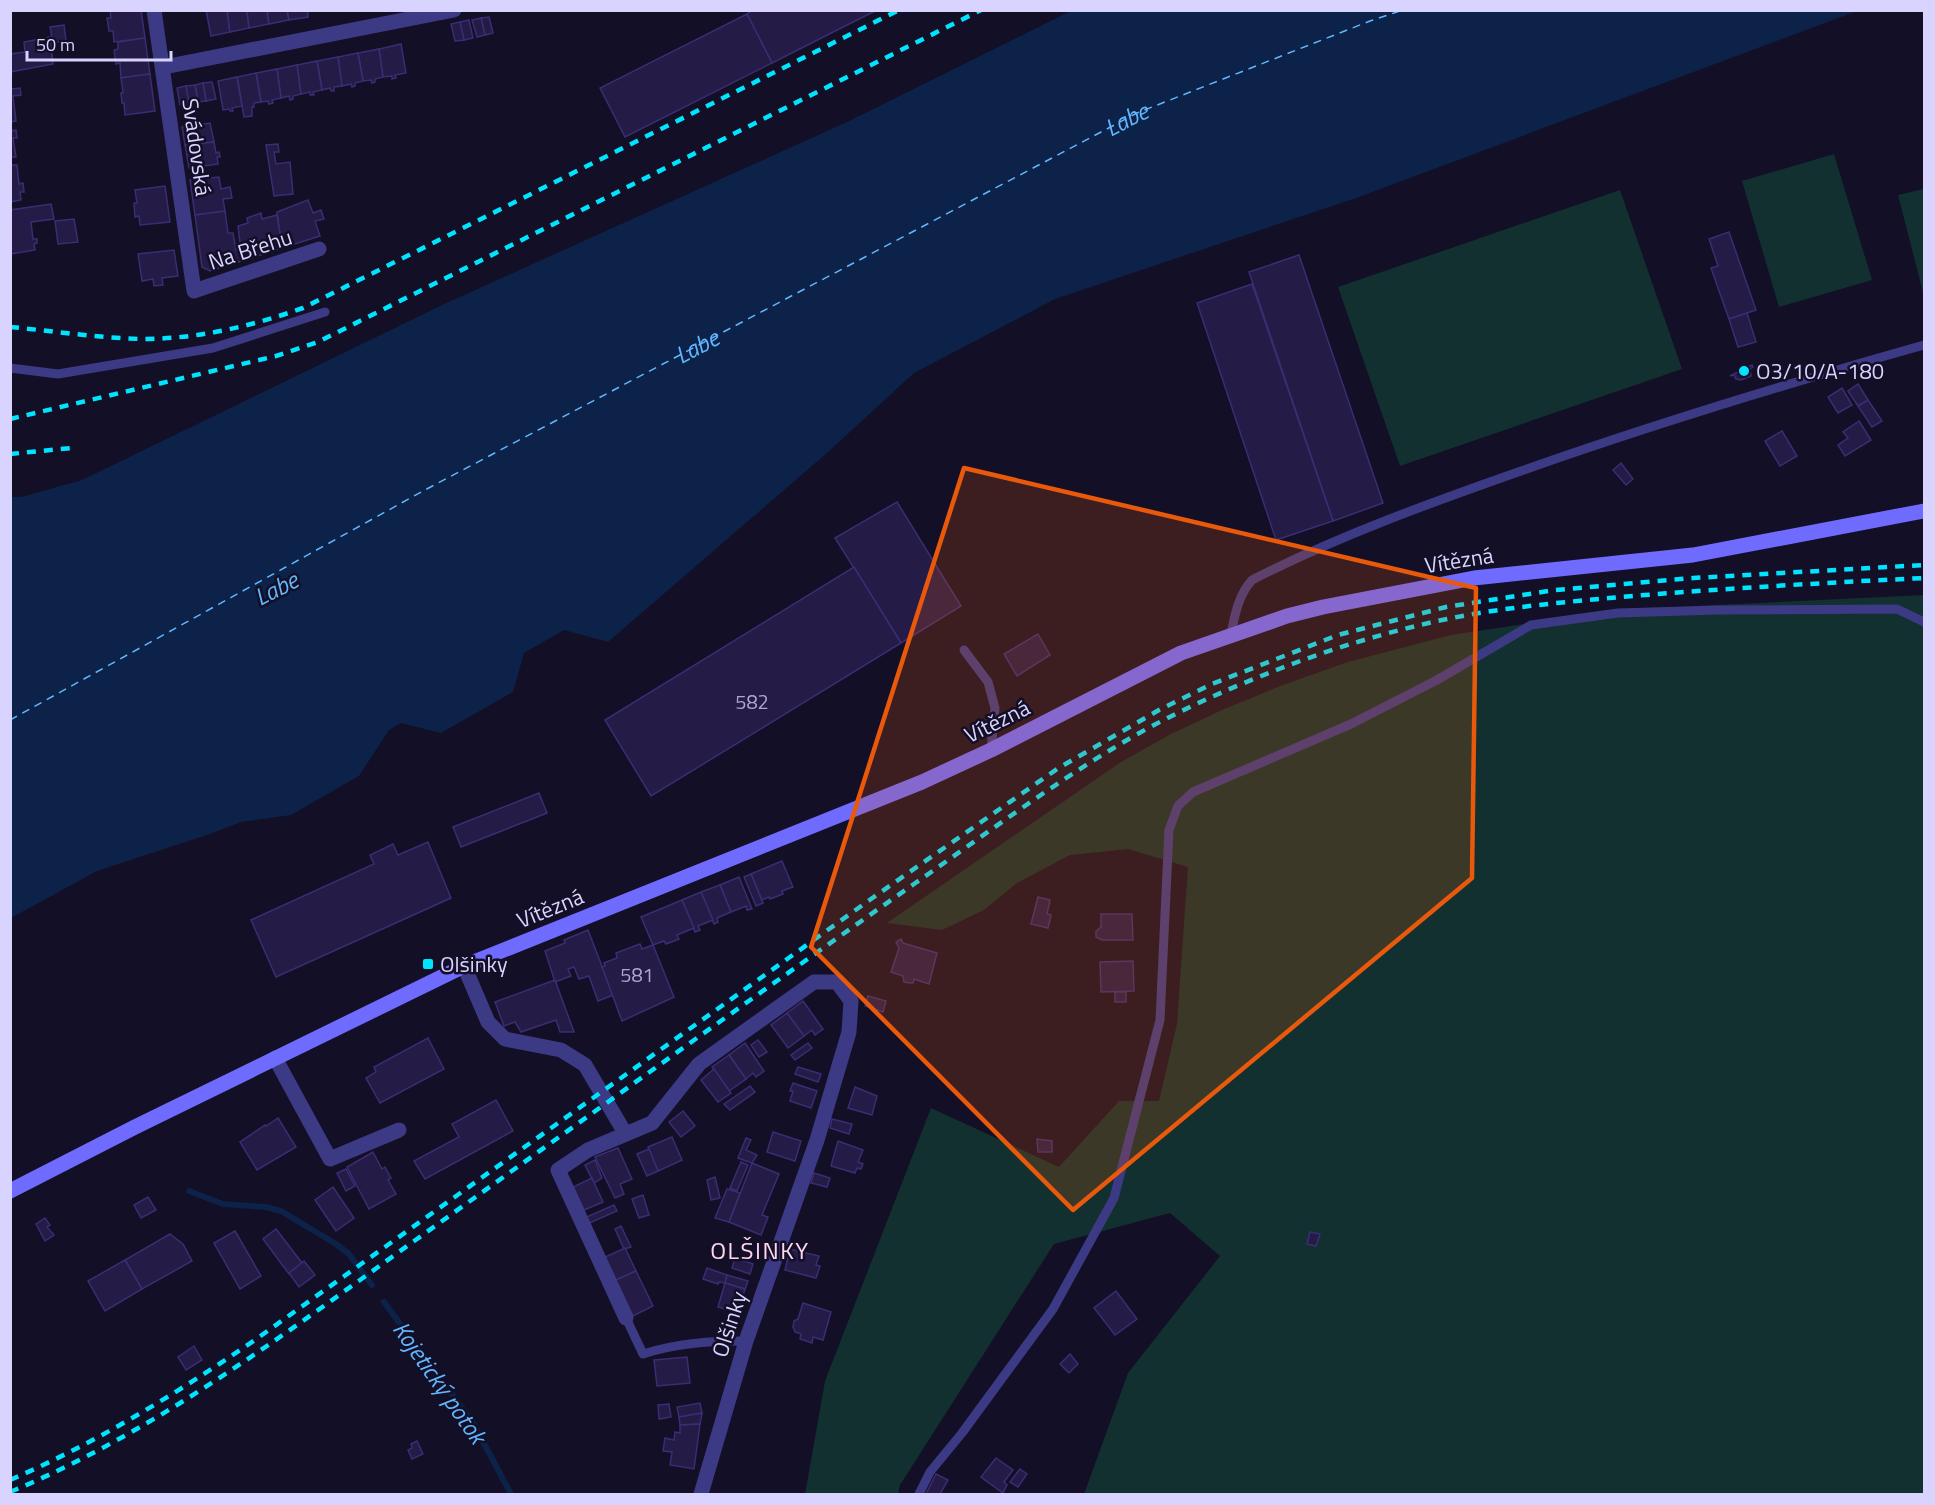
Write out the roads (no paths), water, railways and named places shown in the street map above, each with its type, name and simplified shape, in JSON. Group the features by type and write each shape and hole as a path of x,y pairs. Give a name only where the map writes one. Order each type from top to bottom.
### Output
{"main road":[{"name":"Vítězná","path":"10,1191 135,1127 464,966 922,782 991,750 1181,653 1231,634 1323,607 1474,578 1692,555 1924,511"}],"street":[{"name":"Svádovská","path":"154,10 164,67 194,291"},
{"path":"164,67 454,10"},
{"name":"Na Břehu","path":"194,291 319,249"},
{"path":"464,966 488,1022 505,1039 561,1050 585,1065 625,1132"},
{"name":"Olšinky","path":"626,1318 558,1170 588,1150 625,1132 652,1123 699,1064 814,982 837,982 851,1001 849,1032 818,1140 746,1341 701,1494"},
{"path":"275,1059 330,1159 399,1130"}],"lane":[{"path":"10,368 58,374 202,350 325,312"},
{"path":"1231,634 1236,607 1243,590 1252,580 1408,510 1592,446 1804,379 1924,345"},
{"path":"919,1494 930,1472 962,1433 1053,1309 1114,1198 1160,1020 1169,830 1178,806 1193,792 1351,724 1437,680 1531,625 1618,613 1897,609 1924,622"},
{"path":"964,650 988,682 995,708 991,750"},
{"path":"626,1318 643,1354 671,1345 710,1341 746,1341"}],"water":[{"name":"Labe","path":"1073,10 1857,11 1359,197 1055,299 914,373 827,453 608,642 564,630 524,653 513,692 441,733 401,723 389,730 359,776 291,815 241,822 97,871 11,918 11,497 21,497 82,480 442,305 847,122"}],"waterway":[{"name":"Kojetický potok","path":"189,1191 223,1204 266,1207 281,1211 349,1254 372,1285"},
{"name":"Kojetický potok","path":"384,1302 473,1423 511,1494"}],"railway":[{"path":"10,327 142,339 184,337 224,330 303,308 899,10"},
{"path":"10,419 276,356 318,342 981,10"},
{"path":"10,454 72,448"},
{"path":"10,1480 106,1433 226,1360 871,899 1057,769 1159,710 1212,684 1338,635 1446,607 1555,590 1693,578 1924,565"},
{"path":"10,1492 118,1439 221,1377 320,1309 789,972 1037,798 1132,737 1194,705 1258,677 1341,647 1404,629 1467,615 1548,604 1648,595 1924,578"}],"place":[{"name":"O3/10/A-180","path":"1744,371"},
{"name":"Olšinky","path":"428,964"}],"district":[{"name":"OLŠINKY","path":"760,1250"}]}
